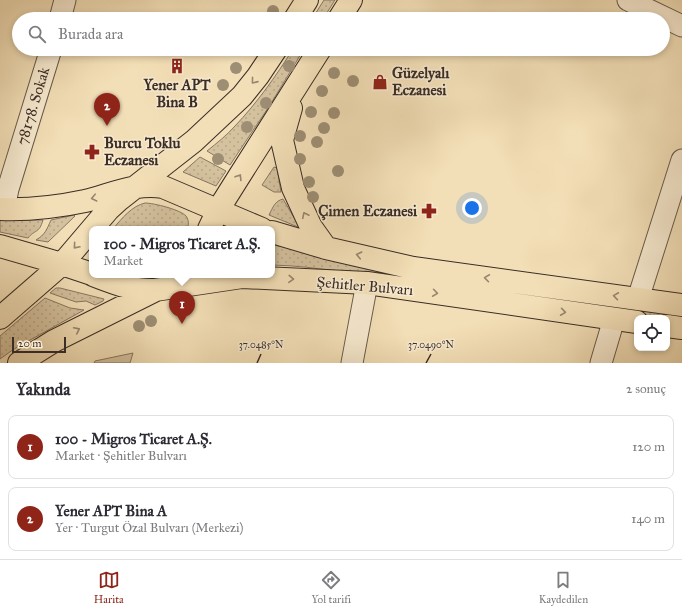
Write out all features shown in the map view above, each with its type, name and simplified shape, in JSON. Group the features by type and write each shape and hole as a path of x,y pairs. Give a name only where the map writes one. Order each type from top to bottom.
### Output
{"main road":[{"path":"299,12 306,0"},
{"path":"343,12 351,0"},
{"path":"94,226 108,210 132,188 171,160 194,141 242,96 271,56"},
{"path":"214,220 316,56"},
{"path":"298,84 282,140 293,188 311,227 326,248"},
{"path":"2,209 34,209 56,206 108,195 132,188 148,186 163,187 214,220 246,226"},
{"path":"0,318 62,264 89,232"},
{"name":"Şehitler Bulvarı","path":"275,233 326,248 413,268 682,305"},
{"name":"Şehitler Bulvarı","path":"0,246 89,274"},
{"name":"Şehitler Bulvarı","path":"102,278 141,290 155,290 235,278"},
{"path":"20,363 54,341 155,290 172,278"},
{"name":"Şehitler Bulvarı","path":"263,278 367,283 634,322"},
{"path":"670,326 682,328"}],"street":[{"path":"62,12 65,0"},
{"path":"628,0 653,12"},
{"path":"670,20 682,26"},
{"name":"78178. Sokak","path":"2,209 48,56"},
{"path":"638,299 682,160"},
{"path":"352,363 367,283"},
{"path":"601,363 614,319"}],"green space":[{"path":"324,0 335,0 327,12 316,12"},
{"path":"288,56 300,56 270,105 230,165 207,151 229,133 259,99"},
{"path":"200,157 226,171 216,186 183,172"},
{"path":"274,167 277,168 281,192 274,192 262,185"},
{"path":"283,199 299,226 298,227 269,215 276,203"},
{"path":"145,203 154,204 179,211 186,216 188,226 116,226 132,210"},
{"path":"75,216 48,242 36,240 44,234 51,220"},
{"path":"0,220 43,220 38,229 28,238 0,232"},
{"path":"275,245 304,252 606,305 682,316 682,321 670,319 670,315 637,315 410,283 324,269 275,265"},
{"path":"56,288 104,299 95,305 86,301 76,302 50,293"},
{"path":"45,298 70,308 84,310 14,349 0,359 0,336"},
{"path":"133,353 130,363 94,363 95,361"}],"place":[{"name":"Yener APT Bina B","path":"177,66"},
{"name":"Güzelyalı Eczanesi","path":"380,82"},
{"name":"Yener APT Bina A","path":"107,126"},
{"name":"Burcu Toklu Eczanesi","path":"92,152"},
{"name":"Çimen Eczanesi","path":"429,211"},
{"name":"100 - Migros Ticaret A.Ş.","path":"182,324"}]}
